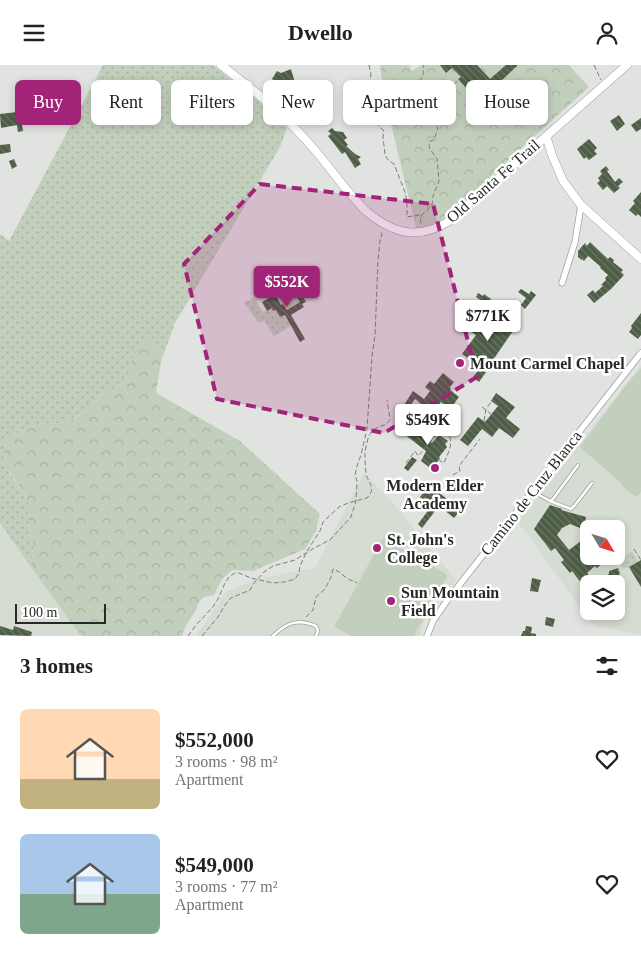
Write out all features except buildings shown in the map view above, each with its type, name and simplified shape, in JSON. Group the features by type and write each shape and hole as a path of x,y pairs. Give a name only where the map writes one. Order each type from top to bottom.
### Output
{"street":[{"name":"Old Santa Fe Trail","path":"221,65 268,102 306,139 367,212 382,224 411,233 437,228 451,220 626,65"},
{"path":"546,136 564,181 580,205 641,259"},
{"path":"562,283 575,242 580,205"},
{"name":"Camino de Cruz Blanca","path":"427,636 438,612 641,353"}],"lane":[{"path":"550,501 554,499 578,465"},
{"path":"533,491 550,501 570,509 592,483"},
{"path":"273,636 292,623 304,622 316,626 318,631 316,636"}],"path":[{"path":"369,65 371,75 366,99 384,131 385,155 394,164 405,192 407,217 418,215 420,217"},
{"path":"420,217 432,205 433,196 439,181 437,159 429,146 430,141 434,140 438,128 433,120 433,112 429,103 420,88 424,73 423,65"},
{"path":"594,65 604,85"},
{"path":"420,217 422,223 420,227"},
{"path":"202,636 231,598 250,590 257,579 273,566 295,560 330,540 351,517 356,501 356,475 367,429 372,356 376,336 378,260 382,234 380,231"},
{"path":"188,636 213,607 224,583 229,577 239,573 273,583 295,579 306,553 320,531 323,522 330,514 348,503 367,498 372,486 366,473 365,453 370,433 374,429 387,424 390,419 387,400"},
{"path":"484,421 486,409 492,401"},
{"path":"482,407 492,414"},
{"path":"411,424 416,419 447,433 452,439 444,463 439,460"},
{"path":"419,429 424,423"},
{"path":"406,463 415,451 418,456 441,431"},
{"path":"453,475 460,471 459,466 480,439"},
{"path":"634,549 640,560"},
{"path":"305,618 313,610 316,597 325,589 333,569 336,569 357,583"}],"highlighted area":[{"path":"260,184 433,204 477,377 384,433 217,399 184,264"}],"shaded area":[{"path":"641,365 641,635 594,626 590,620 625,620 625,575 580,575 580,607 518,522"},
{"name":"St. John's College","path":"364,473 392,502 456,580 425,617 420,636 196,636 227,591 257,579 315,568"},
{"path":"0,523 81,636 0,636"}],"green space":[{"path":"103,65 213,65 232,80 171,80 171,125 253,125 253,97 263,106 263,125 284,125 287,128 280,147 175,323 165,351 151,342 131,361 131,370 124,382 102,395 85,412 65,422 41,423 14,434 9,473 25,494 28,503 29,531 34,545 31,567 0,523 0,234 9,241 71,125 81,125 81,106 91,87 91,125 161,125 161,80 95,80"},
{"path":"380,65 410,65 411,71 422,65 569,65 589,87 548,124 548,80 466,80 466,125 547,125 444,219 431,225 416,228 391,125 456,125 456,80 382,80"},
{"path":"288,282 300,302 287,310 284,304 281,305 273,291"},
{"path":"254,298 263,312 272,308 273,311 276,310 280,317 285,315 291,326 274,336 264,321 259,323 244,303"},
{"path":"144,339 165,351 161,361 156,393 240,441 320,514 317,529 305,549 253,571 232,570 222,579 214,595 204,597 200,601 182,636 81,636 31,567 34,545 29,531 28,503 25,494 2,462 6,442 14,434 41,423 65,422 85,412 102,395 124,382 131,370 131,362 136,345"},
{"path":"641,368 641,492 636,497 580,447"},
{"path":"424,423 440,430 431,442 419,433"},
{"name":"Sun Mountain Field","path":"383,538 447,576 414,636 351,636 335,627 335,625"},
{"path":"632,551 638,561 628,568 623,567 621,565 625,565 625,556"}],"place":[{"name":"Mount Carmel Chapel","path":"460,363"},
{"name":"Modern Elder Academy","path":"435,468"},
{"name":"St. John's College","path":"377,548"},
{"name":"Sun Mountain Field","path":"391,601"}]}
